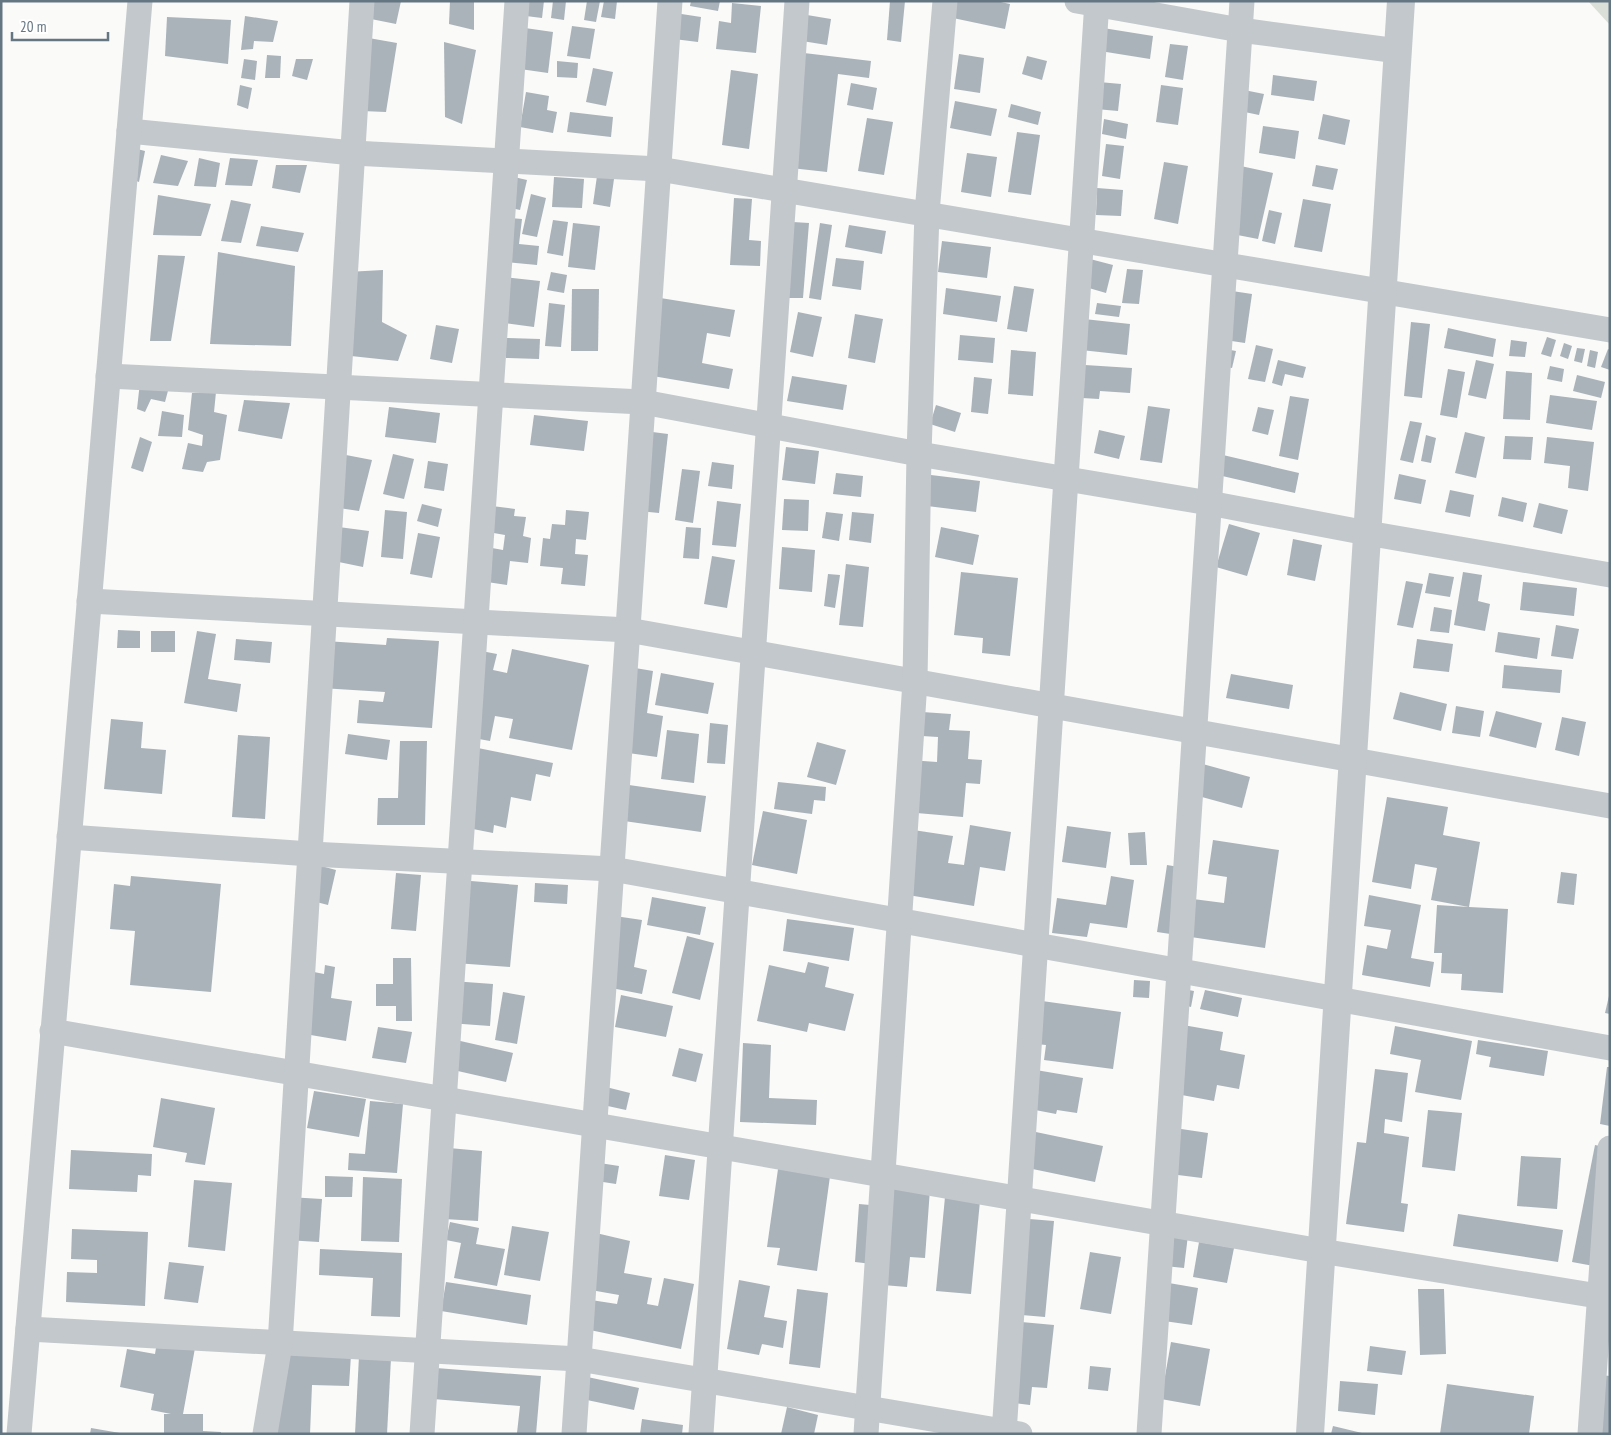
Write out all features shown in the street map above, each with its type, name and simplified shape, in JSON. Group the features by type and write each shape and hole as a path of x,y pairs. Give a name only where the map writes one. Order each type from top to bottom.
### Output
{"street":[{"path":"19,1434 140,1"},
{"path":"265,1434 280,1344 362,1"},
{"path":"422,1434 518,1"},
{"path":"574,1434 670,1"},
{"path":"700,1434 797,1"},
{"path":"866,1434 915,681 919,454 928,212 945,1"},
{"path":"1149,1434 1242,1"},
{"path":"1310,1434 1401,1"},
{"path":"28,1329 579,1359 1010,1433 1020,1197 1082,240 1090,2 1240,30 1398,51"},
{"path":"129,131 353,153 659,168 784,190 928,212 1382,293 1610,330"},
{"path":"108,376 643,402 768,424 919,454 1210,503 1367,534 1610,575"},
{"path":"89,601 628,630 1352,762 1610,806"},
{"path":"69,837 310,854 612,869 1337,1001 1610,1048"},
{"path":"52,1031 1020,1197 1321,1251 1605,1297"},
{"path":"1590,1434 1605,1297 1610,1148"}],"shaded area":[{"path":"1588,1 1610,1 1610,25"}],"building":[{"path":"368,1 401,1 396,24 366,18"},
{"path":"450,1 474,1 474,30 449,24"},
{"path":"528,1 544,1 542,18 526,16"},
{"path":"553,1 566,1 564,20 551,18"},
{"path":"587,1 600,1 596,22 584,20"},
{"path":"604,1 617,1 615,19 601,17"},
{"path":"691,1 720,1 718,11 690,6"},
{"path":"890,1 905,1 901,42 887,40"},
{"path":"956,1 996,1 1010,4 1005,29 953,18"},
{"path":"732,3 761,6 756,53 716,49 719,21 731,23"},
{"path":"662,11 701,17 698,42 658,37"},
{"path":"807,15 831,19 827,45 802,41"},
{"path":"245,16 278,21 273,42 254,41 253,49 241,50"},
{"path":"167,17 231,20 228,64 165,56"},
{"path":"572,26 595,29 590,59 567,56"},
{"path":"525,28 553,32 548,73 520,69"},
{"path":"1103,28 1153,36 1150,59 1100,51"},
{"path":"363,37 397,43 386,112 362,111"},
{"path":"444,42 476,50 462,124 445,117"},
{"path":"1170,44 1188,46 1183,80 1165,77"},
{"path":"804,53 871,61 869,78 838,74 827,172 791,168"},
{"path":"959,54 984,58 980,93 954,89"},
{"path":"267,55 281,56 280,78 265,78"},
{"path":"1027,56 1047,61 1042,80 1022,74"},
{"path":"244,59 257,61 255,80 241,78"},
{"path":"296,59 313,59 307,80 292,76"},
{"path":"557,61 578,63 577,78 557,77"},
{"path":"593,68 613,72 606,106 586,102"},
{"path":"731,70 758,74 749,149 722,145"},
{"path":"1273,75 1317,81 1314,101 1271,95"},
{"path":"1099,82 1121,84 1118,111 1096,109"},
{"path":"851,83 877,88 873,110 847,105"},
{"path":"240,85 252,88 248,109 237,105"},
{"path":"1161,85 1183,88 1178,125 1156,122"},
{"path":"1244,90 1264,94 1259,115 1240,111"},
{"path":"526,92 549,96 547,110 557,112 553,133 520,127"},
{"path":"955,101 997,109 991,136 950,128"},
{"path":"1011,104 1041,112 1038,125 1008,117"},
{"path":"570,112 613,117 611,137 567,132"},
{"path":"1323,114 1350,120 1345,145 1318,139"},
{"path":"867,118 893,122 884,175 858,171"},
{"path":"1104,119 1128,124 1126,139 1102,134"},
{"path":"1263,126 1299,131 1295,159 1259,153"},
{"path":"1017,132 1040,135 1031,195 1008,192"},
{"path":"1106,144 1124,146 1120,179 1102,176"},
{"path":"122,145 145,151 139,182 119,174"},
{"path":"967,153 997,157 991,197 961,192"},
{"path":"161,155 188,161 178,186 153,183"},
{"path":"199,158 220,163 216,187 194,186"},
{"path":"230,158 258,160 252,186 225,185"},
{"path":"1164,162 1188,166 1178,224 1154,219"},
{"path":"276,165 307,165 300,193 272,188"},
{"path":"1236,165 1273,173 1258,239 1222,232"},
{"path":"1316,165 1338,169 1333,190 1312,186"},
{"path":"597,176 614,179 610,207 593,204"},
{"path":"514,177 527,180 520,210 507,207"},
{"path":"554,177 584,179 582,208 552,207"},
{"path":"1097,188 1123,190 1121,216 1096,215"},
{"path":"531,194 546,198 537,237 522,234"},
{"path":"158,195 211,204 201,236 153,235"},
{"path":"734,198 752,199 749,240 761,241 760,266 730,265"},
{"path":"1303,199 1331,204 1322,252 1294,247"},
{"path":"231,200 251,204 241,243 221,241"},
{"path":"1269,210 1282,213 1275,244 1262,241"},
{"path":"510,218 522,219 519,244 539,246 537,265 505,262"},
{"path":"553,220 568,222 563,256 547,253"},
{"path":"793,222 809,223 803,298 787,298"},
{"path":"573,223 600,226 595,270 568,267"},
{"path":"820,223 832,225 821,300 809,298"},
{"path":"849,225 886,231 882,254 845,247"},
{"path":"261,226 304,233 298,252 256,246"},
{"path":"942,241 991,247 987,278 938,272"},
{"path":"218,252 295,266 291,346 210,344"},
{"path":"158,255 185,256 171,341 150,341"},
{"path":"836,258 864,261 861,290 832,286"},
{"path":"1090,259 1113,265 1106,293 1082,286"},
{"path":"1127,269 1143,270 1139,304 1122,303"},
{"path":"383,270 382,322 407,335 398,361 351,356 347,272"},
{"path":"551,272 567,275 564,293 547,290"},
{"path":"503,277 540,281 534,327 497,322"},
{"path":"1014,286 1034,289 1027,332 1007,329"},
{"path":"946,288 1001,296 997,322 943,314"},
{"path":"572,289 599,289 598,351 571,351"},
{"path":"1232,291 1252,294 1245,343 1225,340"},
{"path":"648,296 735,310 730,337 707,333 702,363 733,369 729,389 635,373"},
{"path":"549,303 565,305 561,347 545,346"},
{"path":"1097,303 1121,306 1119,317 1095,314"},
{"path":"798,312 822,317 813,357 790,352"},
{"path":"855,314 883,319 875,363 848,358"},
{"path":"1084,319 1130,324 1127,355 1081,350"},
{"path":"1411,322 1430,324 1422,398 1404,396"},
{"path":"436,325 459,329 452,363 430,359"},
{"path":"1448,328 1496,339 1493,357 1444,348"},
{"path":"960,335 995,338 993,363 958,360"},
{"path":"1547,337 1556,340 1551,357 1541,354"},
{"path":"506,338 540,339 539,359 506,358"},
{"path":"1511,340 1527,342 1525,357 1509,356"},
{"path":"1564,343 1572,346 1568,359 1560,356"},
{"path":"1256,345 1273,349 1265,382 1248,379"},
{"path":"1577,348 1585,349 1582,363 1574,361"},
{"path":"1225,349 1236,351 1232,368 1222,366"},
{"path":"1608,349 1610,350 1610,370 1601,367"},
{"path":"1011,350 1036,352 1033,396 1008,394"},
{"path":"1590,350 1598,352 1595,368 1587,366"},
{"path":"1278,360 1306,367 1303,378 1285,374 1282,386 1272,383"},
{"path":"1476,360 1494,364 1486,399 1468,395"},
{"path":"1085,365 1132,368 1130,393 1100,391 1099,399 1082,398"},
{"path":"1550,366 1564,369 1562,382 1547,379"},
{"path":"1448,369 1465,372 1457,418 1440,415"},
{"path":"1506,371 1532,373 1530,420 1503,419"},
{"path":"1577,375 1605,382 1601,398 1573,391"},
{"path":"792,376 847,385 843,410 787,401"},
{"path":"974,377 992,379 988,414 971,412"},
{"path":"140,382 169,387 165,402 151,399 145,412 137,409"},
{"path":"216,392 214,412 227,415 220,460 207,462 203,472 182,469 188,443 202,446 203,435 188,430 192,393"},
{"path":"1550,395 1597,401 1592,430 1546,423"},
{"path":"1290,396 1309,399 1298,460 1279,456"},
{"path":"244,400 290,403 282,439 238,431"},
{"path":"936,405 961,413 955,432 930,424"},
{"path":"1148,406 1170,409 1162,463 1140,460"},
{"path":"389,407 440,413 436,443 385,437"},
{"path":"1258,407 1274,410 1268,435 1252,431"},
{"path":"162,411 184,415 182,437 158,436"},
{"path":"534,415 588,421 584,451 530,445"},
{"path":"1410,421 1422,423 1413,463 1400,460"},
{"path":"637,430 668,434 659,513 629,510"},
{"path":"1099,430 1125,436 1119,459 1094,453"},
{"path":"1465,432 1485,437 1476,478 1455,473"},
{"path":"1426,435 1436,438 1431,463 1421,461"},
{"path":"1505,436 1533,437 1531,460 1503,459"},
{"path":"140,437 152,442 143,472 131,468"},
{"path":"1547,437 1594,442 1588,491 1568,488 1570,466 1544,463"},
{"path":"786,447 819,451 815,484 782,480"},
{"path":"393,454 414,459 404,499 383,494"},
{"path":"346,455 372,460 359,511 339,508"},
{"path":"1223,455 1299,473 1295,493 1218,475"},
{"path":"428,461 448,464 444,491 424,488"},
{"path":"712,462 734,465 732,489 708,486"},
{"path":"682,469 700,471 693,523 675,520"},
{"path":"836,473 863,476 861,497 833,494"},
{"path":"1399,474 1426,480 1421,504 1394,499"},
{"path":"931,475 980,481 976,512 927,506"},
{"path":"1450,490 1474,495 1470,517 1445,512"},
{"path":"1502,497 1527,503 1523,522 1498,516"},
{"path":"784,499 809,500 808,531 782,530"},
{"path":"717,501 741,504 736,547 712,545"},
{"path":"1539,503 1568,510 1562,534 1533,527"},
{"path":"422,504 442,509 438,527 417,521"},
{"path":"492,506 515,509 514,516 526,517 523,536 531,538 528,563 510,561 507,585 487,582 492,548 503,550 505,535 488,532"},
{"path":"385,510 407,512 403,559 381,557"},
{"path":"566,510 589,512 586,540 576,539 575,554 588,555 585,586 561,584 563,568 540,566 543,538 550,539 552,524 565,525"},
{"path":"826,512 843,514 839,541 822,538"},
{"path":"852,512 874,514 871,543 849,540"},
{"path":"1229,524 1260,533 1247,576 1216,567"},
{"path":"331,526 369,531 363,567 329,560"},
{"path":"686,527 701,528 699,559 683,558"},
{"path":"941,527 979,535 973,565 935,557"},
{"path":"418,533 440,537 432,578 410,574"},
{"path":"1293,539 1322,545 1315,581 1287,575"},
{"path":"782,547 815,550 812,592 779,589"},
{"path":"712,556 735,560 727,608 704,604"},
{"path":"846,564 869,567 863,627 839,625"},
{"path":"961,572 1018,578 1010,656 982,653 983,638 954,635"},
{"path":"1463,572 1482,575 1478,601 1490,604 1485,631 1454,625"},
{"path":"1429,573 1454,577 1450,597 1425,593"},
{"path":"828,574 840,575 835,608 824,606"},
{"path":"1406,581 1423,584 1413,628 1397,625"},
{"path":"1523,582 1577,588 1574,616 1520,610"},
{"path":"1434,607 1452,610 1449,633 1430,631"},
{"path":"1556,625 1579,629 1573,659 1551,656"},
{"path":"118,630 140,631 140,648 117,648"},
{"path":"151,631 175,631 175,652 151,652"},
{"path":"197,631 216,634 208,679 241,684 237,712 184,703"},
{"path":"1498,632 1540,638 1537,659 1495,652"},
{"path":"387,638 439,641 432,728 357,723 359,700 383,702 385,692 321,688 325,641 386,645"},
{"path":"236,639 272,642 270,663 234,660"},
{"path":"1417,639 1453,644 1449,672 1413,668"},
{"path":"512,649 589,665 572,750 509,738 513,719 495,716 490,741 468,737 476,650 497,654 493,670 507,673"},
{"path":"1504,665 1562,670 1560,693 1502,688"},
{"path":"629,667 653,671 647,713 663,716 657,757 621,752"},
{"path":"661,673 714,683 708,714 655,705"},
{"path":"1231,674 1293,685 1289,709 1226,698"},
{"path":"1400,692 1447,704 1441,731 1393,719"},
{"path":"1456,706 1484,711 1480,737 1452,733"},
{"path":"908,711 951,714 949,730 970,731 968,759 982,760 980,784 966,783 963,817 905,812 909,760 937,762 938,737 906,735"},
{"path":"1496,711 1542,723 1536,748 1489,736"},
{"path":"1562,717 1586,722 1579,756 1555,750"},
{"path":"111,719 143,722 141,748 166,750 162,794 104,789"},
{"path":"710,723 728,725 725,764 707,763"},
{"path":"667,730 699,734 694,783 661,779"},
{"path":"348,734 390,740 387,760 345,754"},
{"path":"238,735 270,737 265,819 232,817"},
{"path":"400,741 427,741 425,825 377,825 378,798 398,798"},
{"path":"817,742 846,750 836,785 807,777"},
{"path":"478,748 553,763 550,777 536,774 531,801 511,797 506,828 494,825 493,833 463,827"},
{"path":"1199,763 1250,777 1242,808 1191,794"},
{"path":"778,782 826,787 825,801 814,800 812,814 774,809"},
{"path":"622,784 706,796 701,832 617,820"},
{"path":"1387,797 1448,807 1443,835 1480,842 1469,907 1431,900 1437,868 1415,864 1411,889 1372,882"},
{"path":"763,811 807,820 797,874 752,865"},
{"path":"970,825 1011,832 1005,871 980,867 974,906 890,892 900,828 953,836 948,863 964,865"},
{"path":"1067,826 1111,832 1106,868 1062,862"},
{"path":"1145,832 1147,865 1130,865 1128,833"},
{"path":"1213,840 1279,850 1265,948 1157,932 1167,865 1197,870 1193,899 1224,903 1227,877 1208,874"},
{"path":"310,863 336,870 328,905 301,898"},
{"path":"1561,872 1577,874 1574,905 1557,903"},
{"path":"396,873 421,875 416,931 391,929"},
{"path":"131,876 221,884 211,992 130,985 135,931 110,929 114,884 130,886"},
{"path":"1111,876 1134,880 1127,928 1090,923 1087,937 1052,933 1057,898 1106,905"},
{"path":"459,880 518,885 510,967 455,963"},
{"path":"535,883 568,885 567,904 534,902"},
{"path":"1369,895 1421,905 1411,958 1434,962 1430,987 1362,975 1367,945 1387,949 1391,930 1364,926"},
{"path":"652,897 706,907 700,935 647,925"},
{"path":"1437,905 1508,909 1503,993 1461,990 1462,974 1441,973 1442,953 1434,953"},
{"path":"608,915 642,920 634,967 647,970 642,994 596,985"},
{"path":"787,919 854,928 849,961 783,951"},
{"path":"687,936 714,943 700,1000 672,993"},
{"path":"393,958 411,958 412,1021 396,1021 396,1006 376,1006 376,984 393,984"},
{"path":"808,962 829,967 825,987 854,994 845,1031 809,1023 807,1032 757,1021 769,965 805,973"},
{"path":"325,965 335,967 331,998 352,1001 346,1041 299,1033 309,971 324,974"},
{"path":"1134,980 1150,981 1149,998 1133,997"},
{"path":"452,981 493,984 490,1026 449,1023"},
{"path":"1183,989 1194,991 1191,1007 1180,1004"},
{"path":"1205,990 1242,998 1238,1017 1200,1009"},
{"path":"503,992 525,996 517,1044 495,1040"},
{"path":"621,995 673,1006 666,1037 615,1027"},
{"path":"1610,996 1610,1014 1605,1013"},
{"path":"1042,1001 1121,1012 1113,1069 1044,1060 1046,1045 1036,1044"},
{"path":"1183,1025 1223,1032 1220,1050 1245,1055 1239,1089 1217,1085 1214,1101 1171,1093"},
{"path":"1395,1026 1472,1041 1461,1100 1415,1092 1421,1060 1390,1054"},
{"path":"378,1027 412,1032 406,1063 372,1058"},
{"path":"456,1040 513,1053 506,1082 449,1069"},
{"path":"1478,1040 1548,1051 1544,1076 1489,1067 1491,1057 1476,1054"},
{"path":"743,1043 771,1045 769,1098 817,1100 816,1125 740,1122"},
{"path":"679,1048 703,1054 696,1082 672,1076"},
{"path":"1607,1067 1610,1067 1610,1126 1600,1124"},
{"path":"1375,1069 1408,1073 1402,1122 1385,1119 1384,1133 1409,1137 1401,1203 1408,1204 1404,1232 1346,1224 1357,1142 1366,1143"},
{"path":"1036,1070 1083,1078 1077,1113 1057,1110 1056,1114 1030,1109"},
{"path":"598,1085 630,1093 626,1110 594,1103"},
{"path":"314,1091 366,1099 359,1137 307,1128"},
{"path":"161,1098 215,1108 205,1165 185,1162 187,1153 153,1147"},
{"path":"370,1101 403,1104 397,1173 348,1170 349,1153 365,1154"},
{"path":"1428,1110 1462,1113 1455,1171 1422,1167"},
{"path":"1168,1127 1208,1133 1202,1178 1162,1173"},
{"path":"1031,1131 1103,1146 1095,1182 1023,1167"},
{"path":"1595,1145 1610,1148 1610,1269 1572,1262"},
{"path":"449,1148 482,1151 478,1221 444,1219"},
{"path":"71,1150 152,1154 151,1176 138,1175 137,1192 69,1189"},
{"path":"665,1155 695,1160 689,1200 659,1196"},
{"path":"1521,1156 1561,1158 1557,1209 1517,1206"},
{"path":"593,1162 619,1166 616,1184 590,1180"},
{"path":"779,1162 831,1169 817,1271 777,1265 780,1248 767,1247"},
{"path":"325,1176 353,1177 352,1197 325,1197"},
{"path":"363,1177 402,1179 399,1242 361,1241"},
{"path":"194,1180 232,1183 225,1251 188,1247"},
{"path":"894,1186 930,1189 925,1258 910,1257 907,1287 871,1284 872,1264 855,1262 859,1204 892,1207"},
{"path":"288,1197 322,1199 319,1242 286,1240"},
{"path":"945,1197 980,1201 971,1294 936,1291"},
{"path":"1458,1214 1563,1230 1558,1262 1453,1246"},
{"path":"1017,1218 1054,1221 1045,1317 1009,1314"},
{"path":"450,1222 479,1228 476,1244 505,1249 497,1286 454,1278 461,1243 446,1240"},
{"path":"512,1226 549,1232 540,1281 504,1275"},
{"path":"72,1229 148,1232 145,1306 66,1302 67,1272 97,1273 97,1260 71,1259"},
{"path":"596,1233 630,1241 624,1273 652,1278 647,1304 658,1306 664,1278 694,1284 681,1349 585,1329 591,1300 617,1304 619,1295 585,1289"},
{"path":"1169,1233 1188,1235 1184,1268 1165,1266"},
{"path":"1199,1242 1234,1248 1227,1283 1193,1277"},
{"path":"320,1249 402,1253 400,1317 371,1316 373,1278 319,1275"},
{"path":"1090,1252 1121,1257 1111,1314 1080,1309"},
{"path":"169,1262 204,1266 198,1303 164,1299"},
{"path":"739,1280 770,1286 764,1317 787,1321 783,1348 762,1344 759,1355 727,1349"},
{"path":"446,1282 531,1295 527,1325 441,1311"},
{"path":"1163,1282 1198,1288 1192,1325 1157,1320"},
{"path":"797,1289 828,1293 820,1368 789,1364"},
{"path":"1418,1289 1444,1289 1446,1354 1420,1355"},
{"path":"1011,1321 1054,1325 1047,1388 1032,1387 1030,1405 1014,1403"},
{"path":"157,1342 195,1348 183,1414 203,1414 203,1431 221,1432 221,1434 164,1434 164,1414 171,1414 151,1410 154,1394 120,1387 127,1349 155,1354"},
{"path":"1171,1342 1210,1349 1200,1406 1161,1399"},
{"path":"1370,1346 1406,1351 1402,1375 1367,1371"},
{"path":"280,1352 351,1355 349,1386 312,1385 310,1434 277,1434"},
{"path":"359,1356 391,1358 387,1434 355,1434"},
{"path":"1090,1366 1111,1368 1108,1391 1088,1389"},
{"path":"436,1368 541,1376 536,1434 517,1433 520,1406 433,1399"},
{"path":"1590,1374 1610,1376 1610,1434 1584,1434"},
{"path":"578,1375 639,1388 634,1410 573,1397"},
{"path":"1340,1381 1378,1384 1375,1415 1338,1411"},
{"path":"1447,1384 1534,1396 1529,1434 1440,1434"},
{"path":"787,1407 818,1415 814,1434 781,1434"},
{"path":"642,1419 683,1425 682,1434 640,1434"},
{"path":"1333,1426 1362,1433 1362,1434 1331,1434"},
{"path":"91,1428 120,1433 120,1434 90,1434"}]}
